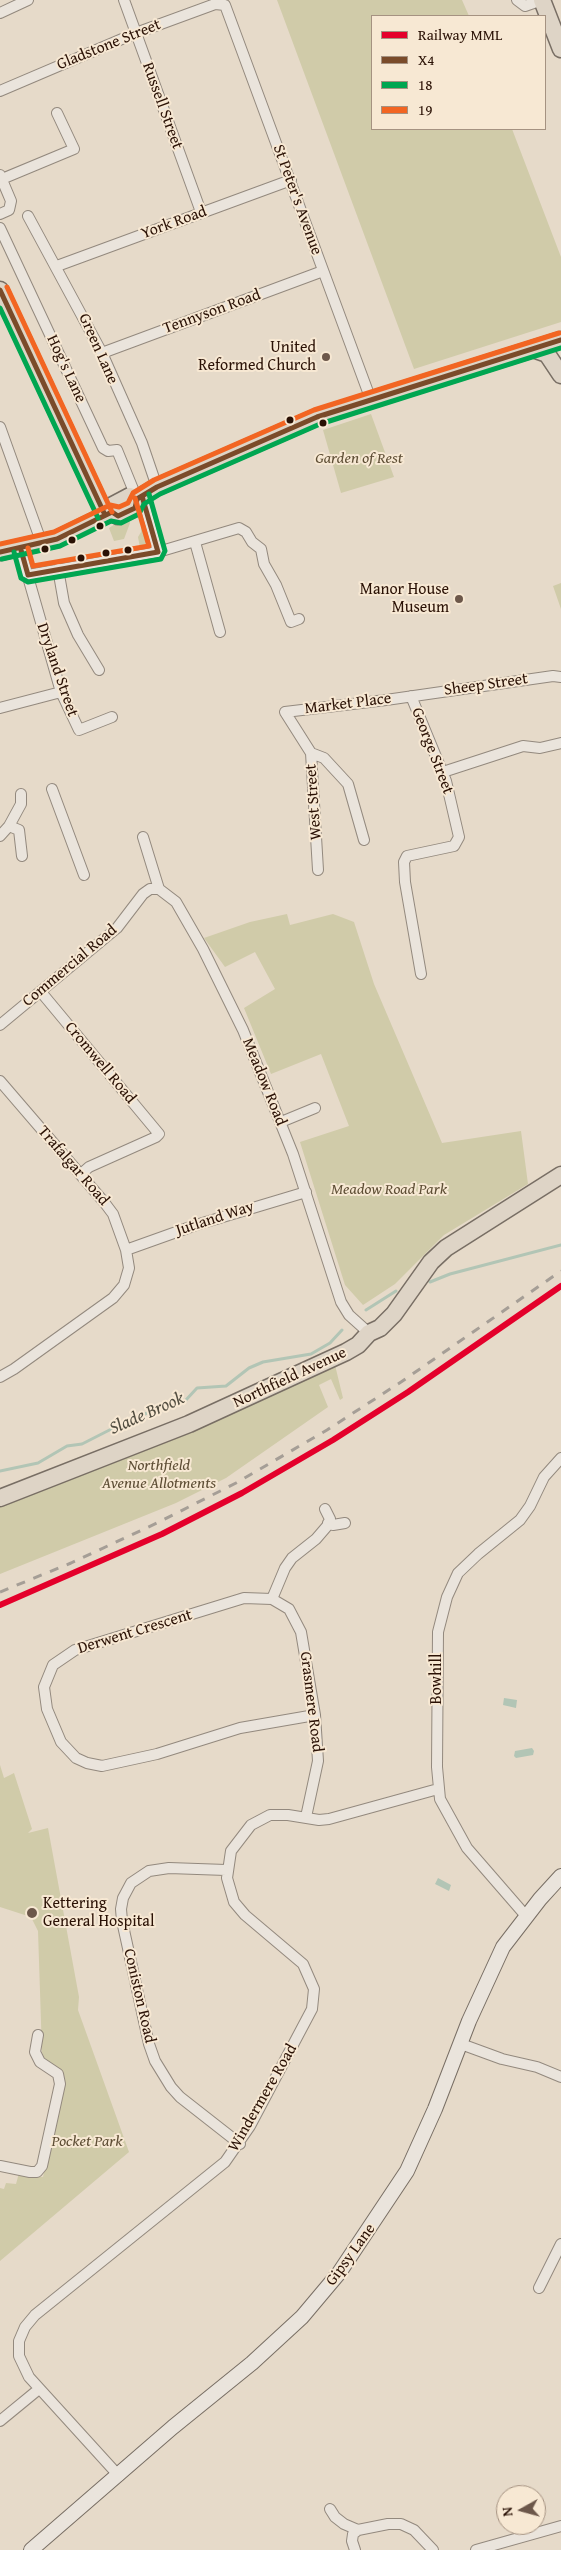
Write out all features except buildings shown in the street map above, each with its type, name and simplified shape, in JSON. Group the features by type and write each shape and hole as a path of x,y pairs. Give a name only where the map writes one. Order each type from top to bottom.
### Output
{"main road":[{"path":"542,0 561,49"},
{"path":"0,290 108,514"},
{"path":"0,552 31,547 108,514 118,516 135,508 140,498 157,487 317,417 561,340"},
{"path":"533,349 547,354 561,375"},
{"name":"Northfield Avenue","path":"0,1498 189,1424 337,1357 358,1345 364,1329 380,1328 417,1282 430,1262 446,1248 561,1175"},
{"name":"Gipsy Lane","path":"31,2550 119,2476 173,2427 252,2363 302,2317 339,2273 407,2171 495,1964 504,1947 526,1916 561,1876"}],"street":[{"path":"0,13 28,0"},
{"name":"Russell Street","path":"124,0 201,212"},
{"path":"517,0 525,6 542,0"},
{"name":"Gladstone Street","path":"0,91 136,33 220,3"},
{"name":"St Peter's Avenue","path":"220,3 225,5 233,25 371,400"},
{"path":"0,214 9,210 11,206 10,196 1,177 74,149 57,112"},
{"name":"York Road","path":"57,266 291,180"},
{"name":"Green Lane","path":"28,216 57,266 102,352 142,443 157,487"},
{"name":"Hog's Lane","path":"0,228 103,448 108,451 117,450 140,498"},
{"name":"Tennyson Road","path":"102,352 323,271"},
{"name":"Dryland Street","path":"0,427 31,547 28,575 30,587 61,692 79,730 112,717"},
{"path":"140,498 158,552"},
{"path":"28,575 158,552 239,528 246,532 252,542 262,549 264,564 276,585 291,622 299,619"},
{"path":"196,542 220,632"},
{"path":"58,569 64,603 78,635 99,670"},
{"name":"Sheep Street","path":"411,696 553,676 561,677"},
{"path":"0,708 61,692"},
{"name":"Market Place","path":"284,712 411,696"},
{"name":"George Street","path":"411,696 442,772 459,836 454,846 407,856 404,862 405,882 421,974"},
{"name":"West Street","path":"284,712 311,753 318,870"},
{"path":"442,772 524,746 540,748 561,743"},
{"path":"311,753 324,758 348,784 364,840"},
{"path":"52,789 84,875"},
{"path":"0,836 9,826 21,804 22,794"},
{"path":"9,826 19,830 22,856"},
{"path":"143,837 159,888"},
{"name":"Commercial Road","path":"0,1025 117,928 143,894 159,888"},
{"name":"Meadow Road","path":"159,888 176,902 203,950 243,1030 281,1122 306,1192 335,1287 349,1315 364,1329"},
{"name":"Cromwell Road","path":"41,992 159,1134 156,1138 89,1167 81,1174"},
{"name":"Trafalgar Road","path":"0,1081 81,1174 113,1214 126,1250 129,1268 124,1285 113,1298 0,1377"},
{"path":"281,1122 315,1108"},
{"name":"Jutland Way","path":"126,1250 196,1225 306,1192"},
{"name":"Bowhill","path":"526,1916 467,1848 444,1808 438,1789 438,1632 447,1597 458,1574 467,1564 520,1520 530,1506 544,1478 561,1458"},
{"path":"272,1599 285,1568 292,1558 316,1539 328,1523 330,1519 325,1509"},
{"path":"328,1523 345,1523"},
{"name":"Derwent Crescent","path":"272,1599 244,1598 67,1653 53,1665 45,1679 44,1699 47,1709 57,1734 67,1750 76,1758 86,1763 102,1766 157,1754 240,1728 315,1716"},
{"name":"Grasmere Road","path":"272,1599 288,1610 301,1632 315,1716 318,1761 306,1817"},
{"path":"226,1870 235,1843 251,1825 270,1816 288,1814 319,1820 341,1817 438,1789"},
{"name":"Coniston Road","path":"226,1870 169,1868 149,1871 132,1883 123,1898 121,1909 148,2038 155,2062 171,2087 180,2097 240,2144"},
{"name":"Windermere Road","path":"119,2476 39,2389 24,2369 19,2356 20,2341 25,2327 36,2315 225,2162 240,2144 308,2017 313,2004 314,1988 303,1964 239,1909 231,1894 226,1870"},
{"path":"0,2166 30,2172 37,2172 42,2166 60,2084 58,2074 40,2062 35,2052 38,2035"},
{"path":"461,2044 502,2059 537,2067 561,2077"},
{"path":"539,2288 561,2244"},
{"path":"0,2421 39,2389"},
{"path":"330,2509 340,2521 358,2530"},
{"path":"355,2550 352,2541 353,2534 358,2530 388,2524 401,2524 414,2530 433,2550"},
{"path":"546,2528 561,2526"},
{"path":"476,2550 518,2535"}],"green space":[{"path":"277,0 462,0 469,15 371,15 371,130 512,130 561,257 561,322 414,369"},
{"name":"Garden of Rest","path":"371,414 394,477 341,493 323,430"},
{"path":"127,516 130,523 124,539 114,541 109,528"},
{"path":"146,521 150,534 145,545 140,548 138,537 141,532 141,523"},
{"path":"561,583 561,609 553,586"},
{"name":"Meadow Road Park","path":"287,914 290,925 333,914 354,922 374,984 442,1143 521,1131 528,1184 444,1235 395,1284 363,1305 345,1285 300,1142 349,1126 321,1054 271,1074 244,1008 275,989 255,952 225,967 204,938 250,922"},
{"name":"Northfield Avenue Allotments","path":"335,1365 343,1398 340,1400 331,1379 319,1385 328,1407 226,1478 176,1503 0,1574 0,1505"},
{"name":"Pocket Park","path":"0,1765 4,1778 14,1773 32,1829 28,1833 48,1828 79,1997 78,2010 129,2152 0,2261 0,2188 4,2189 6,2183 16,2184 19,2173 43,2177 64,2082 60,2072 44,2058 42,2052 38,1931 31,1917 0,1907"}],"shaded area":[{"path":"504,1698 517,1700 516,1708 503,1705"},
{"path":"532,1748 534,1751 533,1755 516,1758 514,1756 515,1751"},
{"path":"438,1878 451,1885 449,1891 435,1884"}],"waterway":[{"name":"Slade Brook","path":"430,1282 450,1274 561,1245"},
{"name":"Slade Brook","path":"366,1310 396,1291"},
{"name":"Slade Brook","path":"0,1471 38,1463 67,1446 82,1444 135,1417 185,1401 197,1388 226,1386 249,1368 263,1362 311,1354 330,1343 342,1330"}],"railway":[{"path":"0,1592 71,1563 157,1523 236,1483 327,1430 401,1382 561,1271"}],"rail line":[{"name":"MML","path":"0,1605 162,1534 242,1493 333,1440 408,1392 561,1286"}],"transit line":[{"name":"19","path":"7,287 112,512"},
{"name":"X4","path":"0,290 105,515"},
{"name":"18","path":"0,308 98,518"},
{"name":"19","path":"0,544 54,532 110,505 119,507 128,503 133,493 154,480 314,410 559,333"},
{"name":"X4","path":"0,552 57,539 112,512 118,516 135,508 137,499 157,487 317,417 561,340"},
{"name":"18","path":"2,559 60,546 111,521 121,523 139,514 144,504 160,494 320,424 561,348"},
{"name":"18","path":"14,552 21,578 28,582 161,559 165,551 149,494"},
{"name":"X4","path":"21,550 28,575 158,552 142,496"},
{"name":"19","path":"28,548 33,566 149,546 135,498"}],"place":[{"name":"United Reformed Church","path":"326,357"},
{"name":"Manor House Museum","path":"459,599"},
{"name":"Kettering General Hospital","path":"32,1913"}]}
